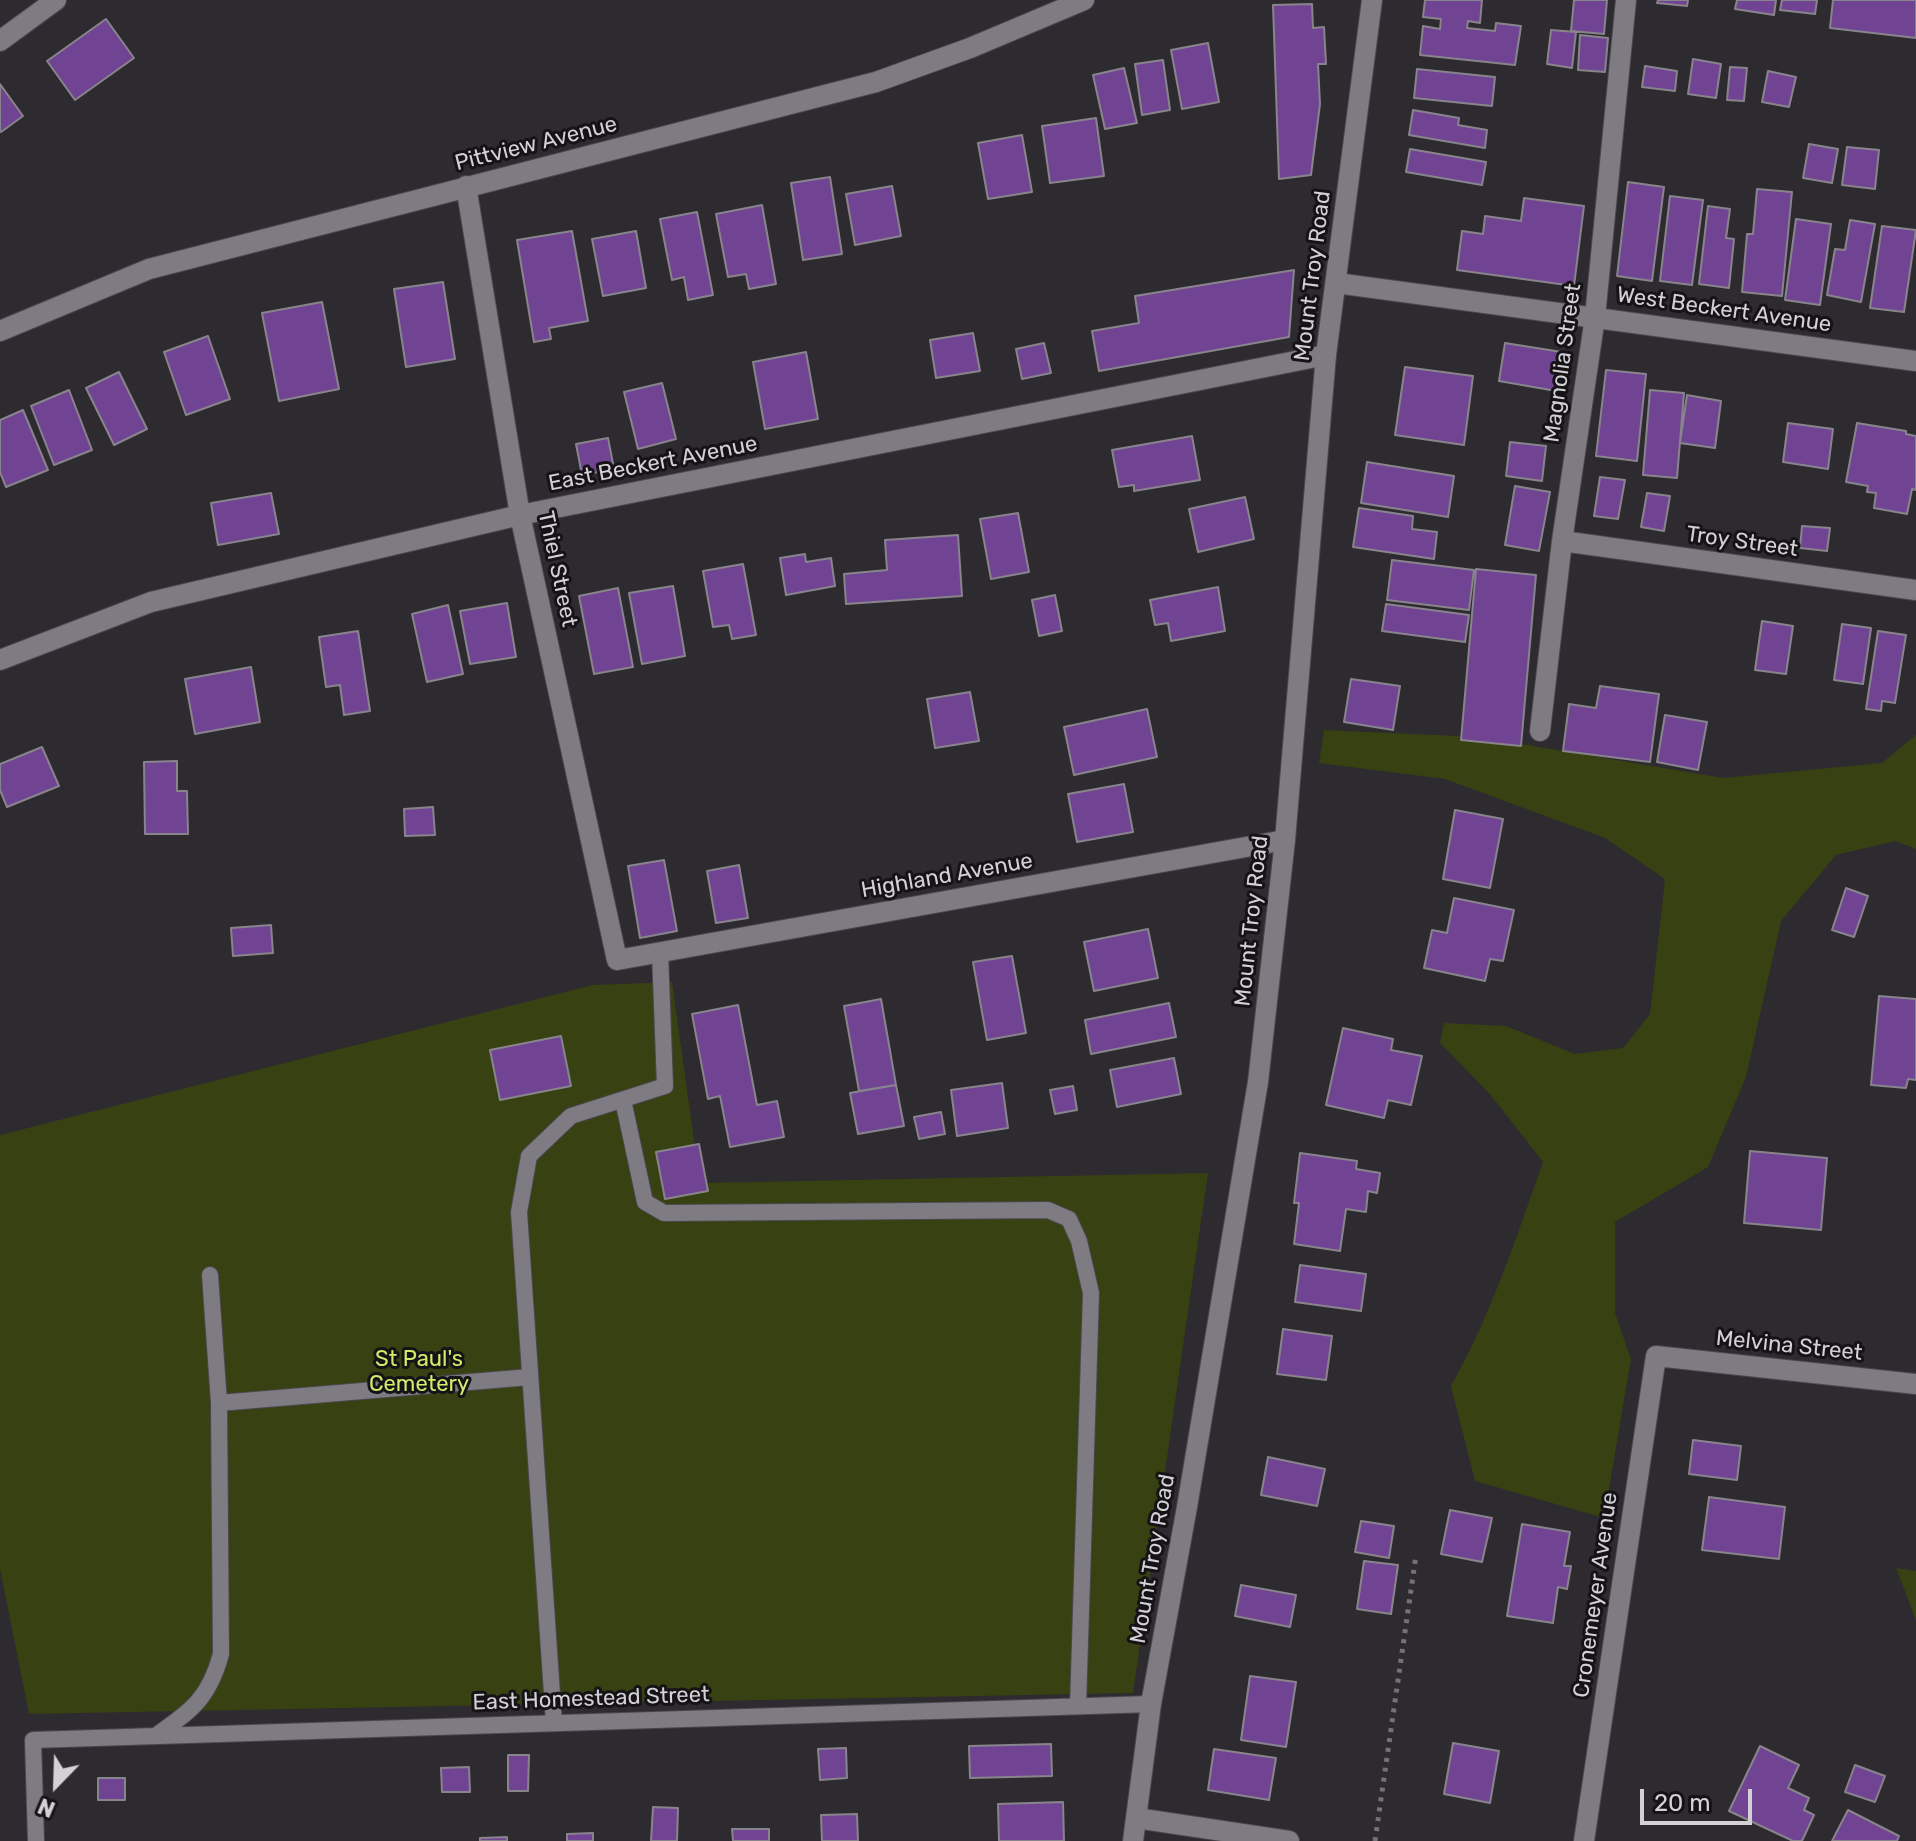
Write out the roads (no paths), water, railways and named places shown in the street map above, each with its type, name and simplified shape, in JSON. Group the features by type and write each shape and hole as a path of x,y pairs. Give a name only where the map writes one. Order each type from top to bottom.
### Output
{"street":[{"path":"0,41 56,0"},
{"name":"Pittview Avenue","path":"0,331 149,269 876,82 970,48 1084,0"},
{"name":"Mount Troy Road","path":"1133,1841 1151,1704 1258,1082 1285,840 1326,355 1372,0"},
{"name":"Magnolia Street","path":"1540,731 1562,541 1595,317 1626,0"},
{"name":"Thiel Street","path":"466,186 520,515 617,960"},
{"name":"West Beckert Avenue","path":"1336,283 1916,361"},
{"name":"East Beckert Avenue","path":"0,660 151,602 520,515 1326,355"},
{"name":"Troy Street","path":"1562,541 1916,590"},
{"name":"Highland Avenue","path":"617,960 1285,840"},
{"name":"Melvina Street","path":"1656,1356 1916,1384"},
{"name":"Cronemeyer Avenue","path":"1584,1841 1656,1356"},
{"path":"1136,1818 1289,1841"}],"lane":[{"path":"554,1723 519,1212 529,1156 571,1116 665,1086 660,952"},
{"path":"623,1100 645,1202 664,1213 1048,1210 1069,1219 1079,1241 1091,1293 1078,1706"},
{"path":"155,1736 184,1716 201,1698 214,1680 221,1654 219,1403 210,1275"},
{"path":"219,1403 530,1377"},
{"name":"East Homestead Street","path":"36,1841 33,1740 1151,1704"}],"park label":[{"name":"St Paul's Cemetery","path":"419,1372"}]}
